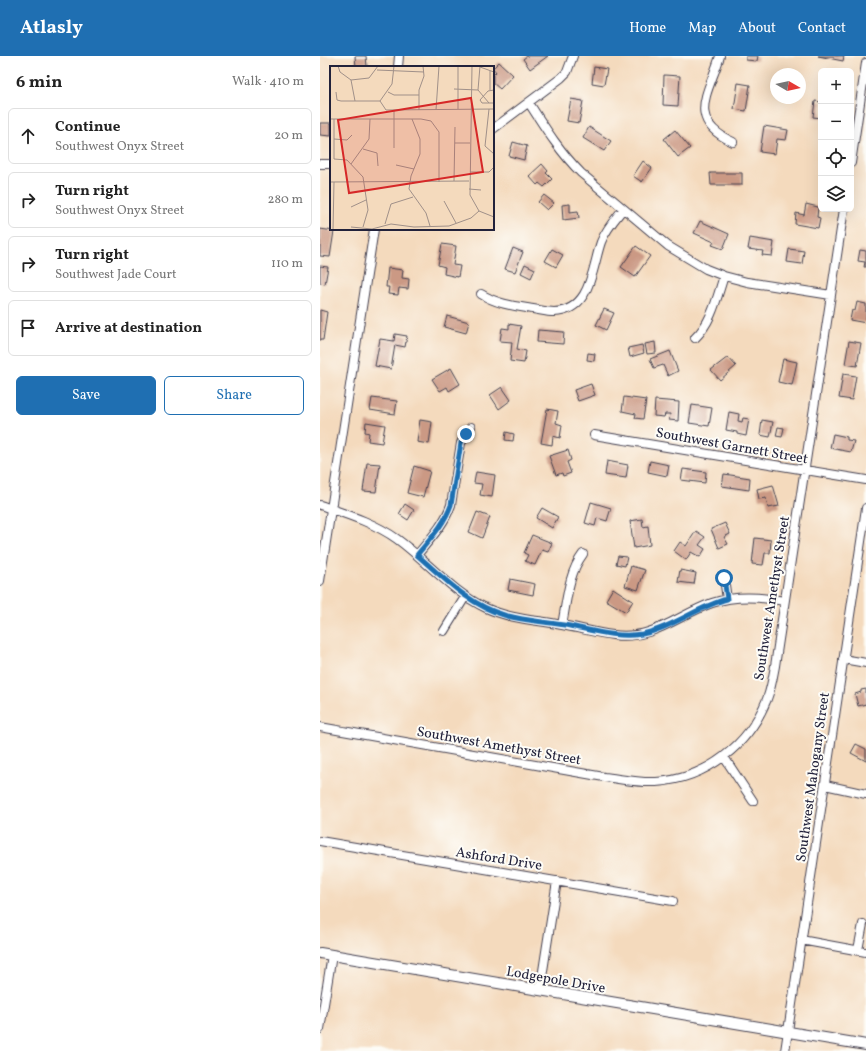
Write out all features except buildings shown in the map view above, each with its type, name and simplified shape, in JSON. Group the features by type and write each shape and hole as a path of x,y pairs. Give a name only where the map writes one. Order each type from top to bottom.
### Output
{"street":[{"path":"398,66 399,56"},
{"path":"494,128 529,104 561,78 569,67 573,56"},
{"path":"720,56 706,91 704,114 709,124 719,134 733,142"},
{"path":"854,143 866,63"},
{"path":"529,104 556,145 569,161 623,209 668,246 689,259 724,276 747,282 831,295"},
{"path":"481,294 504,305 545,311 555,312 575,305 583,297 589,287 605,233 623,209"},
{"name":"Southwest Amethyst Street","path":"320,727 604,777 636,781 655,782 674,780 709,767 724,757 748,732 759,715 767,699 775,666 844,212"},
{"path":"320,581 374,230"},
{"path":"695,338 703,331 708,321 724,276"},
{"path":"417,555 444,522 448,514 451,505 461,443 471,427"},
{"name":"Southwest Garnett Street","path":"594,435 866,480"},
{"path":"320,505 374,526 397,538 465,597 504,615 614,635 628,636 656,630 711,603 727,599 746,597 784,601"},
{"name":"Southwest Mahogany Street","path":"785,1051 866,508"},
{"path":"562,625 572,575 576,563 583,554"},
{"path":"724,578 727,599"},
{"path":"444,631 465,597"},
{"path":"843,659 866,663"},
{"path":"724,757 753,801"},
{"path":"824,785 866,794"},
{"name":"Ashford Drive","path":"320,841 673,901"},
{"path":"540,990 557,881"},
{"path":"801,940 862,951 863,924"},
{"name":"Lodgepole Drive","path":"320,953 787,1033 866,1045"},
{"path":"320,1029 332,955"}],"route":[{"path":"466,434 461,443 451,505 448,514 444,522 417,555 465,597 504,615 614,635 628,636 656,630 711,603 727,599 724,578"}]}
